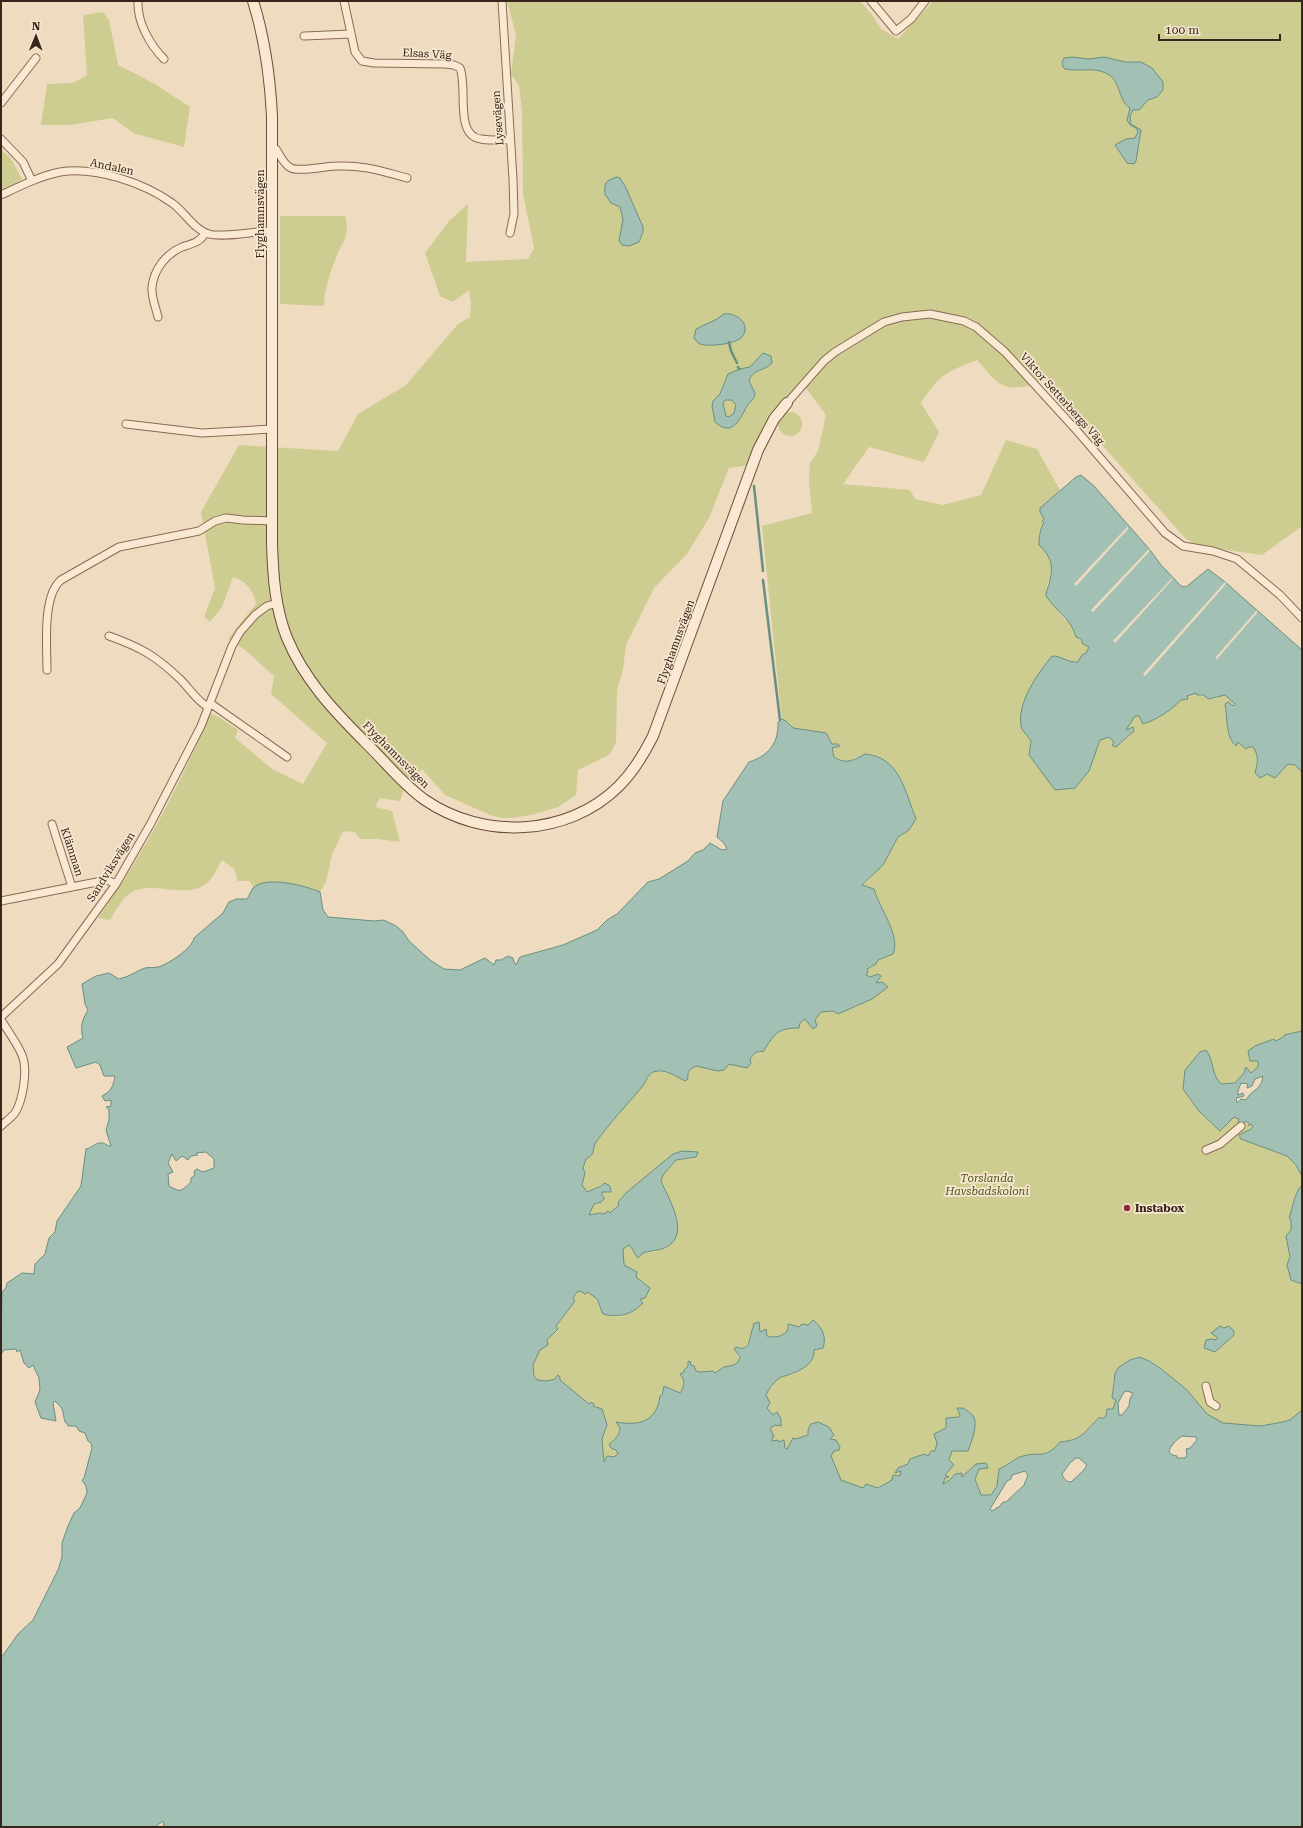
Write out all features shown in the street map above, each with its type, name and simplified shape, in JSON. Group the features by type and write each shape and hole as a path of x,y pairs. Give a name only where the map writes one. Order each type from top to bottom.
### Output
{"street":[{"path":"138,1 142,24 153,49 164,59"},
{"name":"Flyghamnsvägen","path":"253,1 261,26 268,64 272,116 272,560 277,604 287,639 313,685 341,718 394,772 425,800 443,811 467,821 501,828 534,826 572,816 596,804 619,786 636,765 649,744 674,681 758,450 768,430 787,402"},
{"name":"Elsas Väg","path":"344,1 358,58 367,62 454,64 460,68 464,89 464,123 469,133 480,139 509,140"},
{"name":"Lysevägen","path":"502,1 514,214 510,233"},
{"path":"871,1 896,31 911,19 925,1"},
{"path":"304,36 351,34"},
{"path":"1,103 36,58"},
{"path":"1,139 23,162 32,181"},
{"path":"272,149 276,149 285,163 291,168 300,170 315,167 337,166 368,167 407,178"},
{"name":"Andalen","path":"1,195 32,181 61,172 75,171 121,178 142,186 165,198 205,233"},
{"path":"158,317 152,287 160,266 166,257 175,251 198,241 205,233 215,235 272,231"},
{"name":"Viktor Setterbergs Väg","path":"787,402 824,361 835,352 884,322 902,317 930,314 964,321 976,327 1005,352 1078,432 1165,533 1183,546 1237,559 1280,595 1302,618"},
{"path":"126,424 202,433 272,429"},
{"path":"47,670 47,621 53,592 61,580 119,547 199,531 215,521 226,518 273,521"},
{"name":"Sandviksvägen","path":"1,1018 58,964 116,884 171,786 201,726 232,646 240,632 261,610 267,606 277,604"},
{"path":"109,636 139,647 147,652 167,667 209,705 278,749 287,757"},
{"name":"Klämman","path":"52,824 72,887"},
{"name":"Klämman","path":"1,901 107,880 116,884"},
{"path":"1,1018 21,1053 24,1063 23,1091 20,1102 14,1113 1,1126"},
{"path":"1206,1150 1220,1144 1241,1126"},
{"path":"1206,1386 1210,1402 1216,1406"}],"green space":[{"name":"Torslanda Havsbadskoloni","path":"507,1 860,1 873,16 881,29 898,39 933,1 1302,1 1302,526 1262,555 1199,546 1185,538 1044,380 1022,387 1015,388 1004,386 993,378 977,360 944,375 933,386 921,403 939,432 924,462 869,447 843,484 910,490 915,499 943,505 981,495 1006,440 1037,449 1060,490 1040,508 1040,512 1044,520 1039,536 1042,547 1048,554 1052,566 1051,576 1046,589 1046,595 1065,620 1074,629 1076,637 1089,647 1086,654 1082,655 1078,662 1072,663 1052,656 1035,680 1025,698 1022,707 1021,727 1031,741 1029,755 1038,765 1096,751 1100,740 1109,737 1114,742 1121,744 1134,731 1125,730 1135,716 1139,716 1143,724 1154,720 1173,708 1181,700 1186,700 1187,696 1196,693 1197,695 1215,699 1225,695 1235,704 1233,706 1225,704 1231,742 1238,742 1253,747 1267,774 1283,770 1288,764 1295,765 1302,772 1302,1031 1285,1035 1276,1041 1274,1039 1255,1046 1248,1051 1258,1061 1258,1067 1251,1073 1246,1067 1244,1073 1235,1083 1221,1084 1216,1076 1209,1054 1206,1050 1200,1052 1185,1070 1183,1089 1199,1111 1220,1131 1234,1116 1239,1119 1242,1125 1245,1121 1250,1126 1251,1124 1253,1126 1241,1139 1287,1156 1297,1165 1302,1176 1302,1185 1295,1196 1289,1218 1291,1220 1291,1230 1286,1241 1289,1248 1290,1257 1287,1265 1291,1280 1302,1284 1302,1410 1290,1420 1261,1426 1223,1423 1207,1414 1187,1390 1160,1368 1140,1357 1130,1360 1119,1367 1113,1380 1112,1398 1116,1400 1113,1409 1102,1419 1100,1417 1079,1437 1060,1442 1049,1452 1022,1457 1011,1461 999,1469 997,1486 990,1495 981,1495 974,1479 979,1469 983,1468 976,1464 961,1478 955,1474 943,1485 945,1477 948,1477 945,1475 954,1465 949,1460 952,1450 962,1451 970,1445 976,1423 974,1417 958,1411 959,1416 948,1417 946,1426 935,1451 931,1451 928,1456 918,1457 910,1461 896,1472 901,1471 900,1476 895,1476 892,1480 878,1488 866,1484 863,1488 841,1480 831,1456 834,1451 829,1428 824,1425 808,1430 808,1435 796,1439 787,1449 779,1442 772,1442 772,1438 774,1437 770,1428 775,1425 781,1426 781,1419 777,1412 773,1415 767,1408 770,1403 766,1396 778,1378 796,1373 809,1364 814,1355 814,1350 825,1341 819,1326 799,1327 788,1324 787,1331 785,1333 774,1337 767,1336 766,1329 761,1332 754,1328 747,1346 734,1349 740,1360 734,1365 724,1367 715,1373 698,1372 694,1366 688,1366 685,1371 683,1381 684,1386 680,1393 662,1391 656,1413 652,1417 636,1424 616,1422 620,1428 617,1438 609,1445 616,1450 618,1454 614,1457 607,1456 603,1462 602,1439 605,1428 600,1409 593,1406 594,1404 591,1402 589,1404 567,1387 557,1375 555,1379 547,1381 537,1380 535,1377 534,1365 538,1353 541,1349 548,1345 547,1340 558,1330 556,1326 568,1311 577,1292 587,1291 591,1293 603,1313 617,1317 622,1316 650,1288 636,1277 636,1272 624,1265 623,1249 629,1245 638,1258 643,1253 655,1252 678,1219 661,1181 663,1175 676,1160 694,1158 682,1151 627,1192 619,1206 613,1212 601,1215 589,1215 594,1204 601,1202 605,1198 602,1196 603,1184 587,1192 582,1185 585,1173 583,1168 586,1159 591,1156 594,1145 606,1128 643,1085 650,1074 655,1071 673,1074 688,1074 690,1070 696,1066 718,1071 729,1064 747,1068 754,1055 765,1048 772,1037 778,1032 798,1028 800,1023 805,1019 813,1029 815,1021 821,1012 833,1011 838,1014 876,983 878,974 870,977 865,975 867,969 872,967 878,960 893,954 894,936 876,899 874,889 862,886 883,865 898,837 909,830 916,819 906,791 898,775 885,761 870,754 860,756 847,762 839,760 834,757 832,748 840,746 838,744 832,744 826,733 793,728 782,719 781,713 762,526 812,513 809,481 810,463 818,451 826,415 805,387 784,410 769,434 758,464 729,468 709,518 687,554 654,588 626,645 623,669 617,691 616,743 609,755 578,770 576,795 558,807 535,814 513,818 502,818 490,815 445,795 422,769 404,789 400,801 380,798 375,807 392,811 400,842 378,839 360,839 355,832 343,831 332,855 326,882 320,892 287,883 269,883 254,888 249,881 238,881 234,869 222,860 211,879 201,887 193,890 152,888 134,891 126,896 110,920 98,918 115,894 160,819 210,714 219,717 238,730 235,738 272,769 303,784 327,743 271,694 274,676 244,649 228,639 256,604 249,587 242,581 233,577 222,607 210,622 204,617 215,588 201,512 239,445 338,451 358,414 406,385 458,324 470,317 471,304 469,290 453,302 440,296 425,253 449,221 468,204 466,262 528,259 534,248 523,194 522,112 519,86 511,74 516,35"},
{"path":"103,12 109,20 118,65 155,84 190,107 184,147 133,133 113,118 70,125 41,125 47,84 73,83 87,75 83,15"},
{"path":"1,149 11,159 22,179 1,190"},
{"path":"280,216 345,216 347,223 346,234 338,252 326,288 324,306 280,304"},
{"path":"790,412 795,413 801,419 801,429 795,435 790,436 785,435 779,429 778,424 779,419 785,413"}],"shaded area":[{"path":"1072,57 1089,59 1104,57 1125,62 1141,62 1152,68 1163,82 1163,90 1157,97 1148,100 1139,110 1133,110 1130,116 1131,124 1141,130 1136,161 1134,164 1127,163 1115,145 1126,139 1135,138 1138,132 1136,128 1130,125 1127,120 1130,108 1123,100 1115,81 1111,76 1101,71 1065,69 1062,62 1064,58"},
{"path":"617,177 620,178 626,188 643,227 643,232 639,242 629,246 622,245 619,241 623,219 620,207 611,203 605,194 606,182"},
{"path":"724,314 738,317 744,323 745,332 742,337 734,342 714,345 698,343 694,338 696,329"},
{"path":"763,353 771,356 772,363 766,368 753,374 751,377 749,381 755,395 738,421 731,427 726,428 721,426 715,422 712,406 713,401 720,394 728,374 750,367","holes":["725,400 732,400 736,405 734,413 729,417 726,416 723,404"]},
{"path":"1081,475 1094,486 1150,550 1161,565 1181,586 1186,587 1208,569 1225,582 1302,650 1302,772 1295,765 1288,764 1275,778 1267,774 1260,778 1255,773 1257,759 1253,747 1246,749 1238,742 1236,746 1230,738 1225,704 1228,702 1233,706 1235,704 1225,695 1209,699 1203,695 1197,695 1196,693 1187,696 1188,699 1181,700 1173,708 1154,720 1143,724 1139,716 1135,716 1126,730 1133,727 1134,731 1116,747 1112,745 1114,742 1109,737 1100,740 1089,771 1075,788 1055,790 1029,755 1031,741 1022,729 1021,716 1025,698 1035,680 1052,656 1078,662 1089,647 1083,644 1081,639 1076,637 1071,626 1046,596 1052,570 1046,553 1039,545 1041,530 1044,523 1042,521 1044,519 1040,512 1040,508 1076,477"},
{"path":"782,719 793,728 826,733 832,744 838,744 840,746 832,748 834,757 842,761 850,761 865,754 877,757 894,769 904,787 916,819 909,830 898,837 883,865 862,885 874,889 892,930 895,947 893,954 878,960 876,964 867,969 868,972 866,975 870,977 878,974 881,976 876,983 882,982 888,987 872,999 838,1014 833,1011 821,1012 815,1020 817,1026 813,1029 805,1019 800,1023 799,1028 791,1028 780,1031 773,1037 763,1052 760,1051 755,1053 750,1059 751,1063 747,1068 729,1064 724,1070 718,1071 696,1066 689,1071 688,1079 685,1081 674,1075 661,1071 650,1074 642,1087 596,1142 592,1155 586,1159 583,1168 585,1173 582,1185 587,1192 605,1183 610,1186 611,1192 602,1192 602,1196 605,1198 601,1202 594,1204 589,1215 600,1213 604,1214 608,1211 610,1213 619,1205 618,1202 627,1192 673,1154 682,1151 698,1152 696,1157 676,1160 663,1175 661,1181 675,1212 678,1229 676,1236 669,1246 643,1253 638,1258 629,1245 623,1249 624,1265 637,1272 636,1277 650,1288 645,1298 640,1299 643,1303 629,1313 614,1316 603,1314 597,1299 588,1292 585,1294 580,1291 577,1292 573,1298 575,1301 556,1326 558,1329 547,1340 548,1345 540,1350 533,1365 534,1376 537,1380 547,1381 555,1379 558,1375 560,1380 589,1404 591,1402 594,1404 593,1406 602,1409 607,1425 602,1439 604,1462 607,1456 614,1457 618,1454 609,1444 618,1436 619,1433 620,1428 616,1422 639,1422 651,1417 658,1405 664,1386 680,1393 684,1383 680,1374 684,1372 688,1366 688,1362 690,1361 691,1365 694,1366 696,1371 713,1371 715,1373 724,1367 734,1365 738,1362 740,1357 734,1349 736,1347 744,1348 748,1344 753,1324 759,1322 760,1332 766,1329 767,1336 774,1337 785,1333 788,1328 788,1324 799,1327 802,1324 808,1325 813,1320 823,1332 823,1348 814,1350 812,1359 806,1366 779,1378 771,1386 766,1395 770,1403 767,1408 773,1415 777,1412 781,1419 781,1426 775,1425 770,1428 774,1437 772,1438 772,1441 778,1440 779,1442 784,1440 785,1448 787,1449 793,1438 796,1439 808,1435 808,1430 811,1424 818,1422 829,1427 834,1435 830,1439 836,1440 840,1447 839,1450 834,1451 831,1456 841,1480 863,1488 866,1484 878,1488 892,1480 893,1475 900,1476 901,1471 895,1473 898,1468 908,1464 910,1459 924,1454 928,1456 931,1451 935,1451 937,1443 934,1434 946,1428 946,1418 959,1417 960,1415 957,1408 963,1408 975,1419 974,1433 968,1451 952,1451 949,1460 954,1465 945,1475 949,1477 945,1478 943,1484 951,1479 955,1474 962,1473 962,1477 976,1464 986,1463 988,1468 979,1469 975,1479 981,1495 991,1495 997,1486 999,1469 1020,1457 1046,1453 1055,1448 1060,1442 1079,1437 1100,1417 1102,1419 1106,1416 1107,1409 1113,1409 1116,1400 1112,1398 1115,1373 1119,1367 1130,1360 1140,1357 1160,1368 1187,1390 1207,1414 1223,1423 1260,1426 1290,1420 1302,1410 1302,1827 164,1827 163,1821 155,1827 1,1827 1,1658 18,1634 33,1620 58,1570 62,1557 62,1543 68,1526 74,1513 80,1508 87,1493 86,1486 82,1480 84,1478 92,1448 91,1443 88,1441 85,1433 79,1431 76,1426 68,1426 65,1422 62,1409 55,1401 53,1403 56,1421 41,1418 35,1402 40,1390 39,1378 33,1365 29,1368 24,1363 20,1350 17,1352 16,1349 4,1350 1,1354 2,1292 6,1288 7,1283 22,1273 34,1274 35,1264 45,1254 49,1238 55,1232 57,1221 81,1186 86,1149 100,1143 111,1146 106,1130 109,1120 109,1109 106,1107 111,1106 111,1100 105,1101 102,1096 112,1088 115,1076 104,1076 100,1065 96,1062 76,1068 67,1047 83,1038 82,1024 88,1010 85,1004 82,984 96,976 109,973 119,979 145,968 162,966 185,951 193,942 194,938 223,913 229,902 236,899 247,899 253,888 259,884 267,882 286,883 320,892 323,910 328,917 374,921 384,920 396,926 403,932 409,941 430,960 444,969 460,970 485,958 494,965 496,960 501,960 508,956 513,958 516,965 520,957 563,945 597,930 607,920 617,914 648,882 659,879 688,861 695,853 703,850 710,843 722,850 727,849 724,843 717,837 723,801 749,762 762,756 775,742 778,722","holes":["206,1152 214,1159 214,1168 203,1172 197,1169 194,1171 195,1175 191,1178 191,1182 181,1190 177,1190 169,1186 168,1174 173,1172 168,1163 172,1154 176,1161 182,1156 188,1160 191,1156 198,1155 196,1153","1127,1391 1133,1393 1129,1406 1122,1415 1119,1415 1118,1403 1124,1392","1182,1436 1196,1437 1197,1440 1190,1448 1186,1449 1187,1455 1185,1458 1177,1458 1177,1456 1172,1455 1169,1452 1172,1445","1076,1458 1079,1458 1087,1465 1071,1482 1065,1480 1062,1474 1070,1463","1025,1471 1028,1475 1024,1485 1006,1502 1003,1502 992,1511 990,1509 1007,1481 1011,1479 1012,1475"]},
{"path":"1302,1031 1302,1176 1296,1165 1287,1156 1241,1139 1239,1135 1251,1129 1253,1126 1251,1124 1249,1126 1249,1123 1245,1121 1242,1125 1238,1122 1239,1119 1234,1117 1220,1131 1199,1111 1183,1089 1185,1070 1200,1052 1206,1050 1209,1054 1216,1076 1221,1084 1235,1083 1244,1073 1246,1067 1251,1073 1258,1067 1258,1061 1250,1061 1248,1051 1255,1046 1274,1039 1276,1041 1285,1036 1284,1035","holes":["1263,1076 1259,1087 1251,1093 1246,1100 1241,1099 1237,1103 1236,1098 1244,1096 1243,1093 1238,1095 1241,1083 1248,1084 1247,1088 1252,1086 1255,1079"]},
{"path":"1302,1185 1302,1284 1291,1280 1287,1265 1290,1257 1286,1236 1291,1230 1291,1220 1289,1218 1295,1196"},
{"path":"1220,1326 1224,1328 1229,1326 1234,1331 1234,1335 1215,1352 1204,1348 1206,1340 1215,1340 1218,1338 1211,1333"}],"pier":[{"path":"1128,526 1128,529 1076,586 1074,584"},
{"path":"1149,549 1150,550 1148,553 1093,612 1091,610"},
{"path":"1173,577 1172,580 1115,643 1113,641"},
{"path":"1225,582 1226,584 1145,676 1143,674"},
{"path":"1257,610 1257,613 1217,659 1215,658"}],"waterway":[{"path":"729,342 731,351 737,363"},
{"path":"754,486 763,571"},
{"path":"763,580 780,720"}],"place":[{"name":"Instabox","path":"1127,1208"}]}
